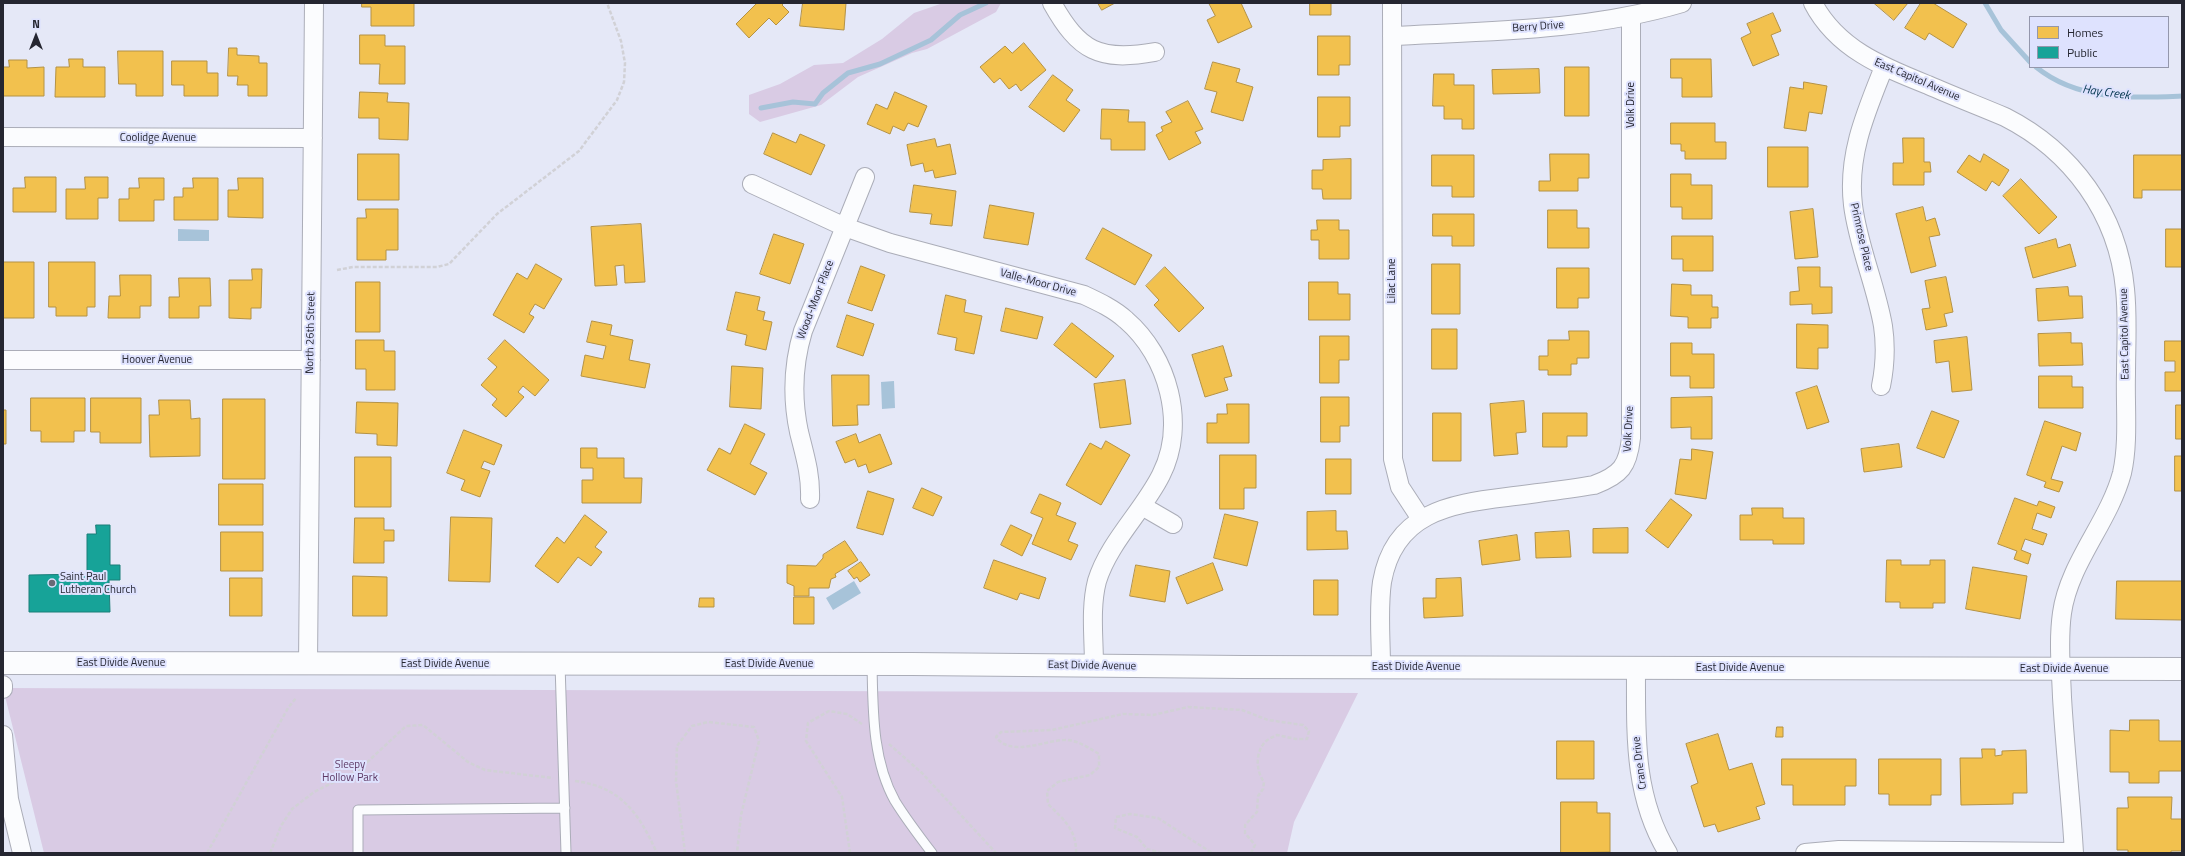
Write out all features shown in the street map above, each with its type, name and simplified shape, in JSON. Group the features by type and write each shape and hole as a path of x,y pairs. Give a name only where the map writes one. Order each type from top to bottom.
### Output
{"street":[{"name":"North 26th Street","path":"308,663 314,3"},
{"path":"1052,3 1063,22 1085,46 1099,52 1118,56 1154,52"},
{"name":"Lilac Lane","path":"1392,3 1393,459 1400,487 1421,519"},
{"name":"Berry Drive","path":"1392,36 1561,26 1631,16 1682,3"},
{"name":"East Capitol Avenue","path":"1813,3 1822,18 1841,39 1868,59 1884,67 2005,116 2035,135 2064,159 2090,191 2107,218 2117,247 2126,302 2124,460 2114,496 2067,594 2061,618 2060,669 2074,853"},
{"name":"Volk Drive","path":"1381,667 1381,590 1386,568 1400,539 1421,519 1435,511 1460,503 1594,485 1607,480 1622,469 1626,464 1631,438 1631,16"},
{"name":"Primrose Place","path":"1881,386 1885,354 1883,324 1856,222 1852,188 1857,139 1884,67"},
{"name":"Coolidge Avenue","path":"3,137 313,138"},
{"name":"Wood-Moor Place","path":"810,499 810,473 799,432 794,399 795,368 803,331 865,177"},
{"name":"Valle-Moor Drive","path":"752,184 845,227 913,250 1084,295 1112,310 1126,320 1138,332 1157,359 1164,374 1172,405 1172,435 1166,462 1161,474 1142,506 1110,553 1098,581 1093,610 1094,666"},
{"name":"Hoover Avenue","path":"3,360 311,360"},
{"path":"1142,506 1173,524"},
{"name":"East Divide Avenue","path":"3,662 2182,669"},
{"name":"Crane Drive","path":"1636,668 1636,744 1640,781 1652,822 1668,853"},
{"path":"3,735 9,799 22,853"},
{"path":"1805,853 1839,850 2074,853"}],"lane":[{"path":"560,664 566,853"},
{"path":"872,664 876,733 885,774 894,799 932,853"},
{"path":"358,853 358,810 565,808"}],"path":[{"path":"337,270 353,268 437,268 449,264 497,214 579,151 617,100 624,82 624,53 607,3"},
{"path":"207,853 288,708 296,698"},
{"path":"1076,853 1077,841 1066,821 1048,804 1047,791 1058,782 1090,775 1099,767 1099,754 1083,744 1067,740 1020,748 999,741 996,736 1001,732 1052,730 1124,714 1153,715 1188,707 1242,710 1268,720 1303,724 1309,731 1307,739 1296,739 1277,735 1265,742 1258,759 1260,776 1264,782 1263,789 1258,796 1257,812 1245,825 1245,833 1255,845 1252,853"},
{"path":"685,853 676,781 677,746 692,726 708,722 754,727 759,741 740,815 737,853"},
{"path":"270,853 281,826 292,809 314,792 360,769 406,726 423,725 468,762 485,770 590,783 626,802 644,826 657,853"},
{"path":"1162,853 1147,849 1137,837 1115,828 1116,817 1130,814 1158,818 1212,853"}],"green space":[{"path":"943,3 1001,3 996,12 927,49 912,53 858,77 821,105 760,122 749,114 749,95 780,84 814,65 843,63 882,39 914,13"},
{"name":"Sleepy Hollow Park","path":"3,688 1358,693 1294,822 1287,853 44,853"}],"water":[{"path":"178,229 209,230 209,241 178,241"},
{"path":"894,381 895,408 882,409 881,382"},
{"path":"854,581 861,593 833,610 826,598"}],"building: Homes":[{"path":"362,3 414,3 414,26 371,26 371,7 362,7"},
{"path":"754,3 784,3 782,5 789,12 776,25 769,18 749,38 736,24 756,4"},
{"path":"803,3 846,3 844,30 800,26"},
{"path":"1098,3 1115,3 1102,10"},
{"path":"1209,3 1241,3 1252,27 1218,43 1207,20 1215,16"},
{"path":"1310,3 1331,3 1331,15 1310,15"},
{"path":"1874,3 1908,3 1894,20"},
{"path":"1921,3 1933,3 1967,24 1953,48 1929,33 1925,40 1905,28"},
{"path":"1773,13 1781,31 1771,35 1779,55 1753,66 1741,38 1751,33 1747,24"},
{"path":"360,35 385,35 385,46 405,46 405,84 379,84 380,64 360,64"},
{"path":"1318,36 1350,36 1350,65 1339,65 1339,75 1318,75"},
{"path":"1024,43 1046,70 1021,91 1016,84 1009,89 1000,78 994,83 980,67 1005,46 1012,53"},
{"path":"229,48 237,48 237,55 259,56 259,63 267,63 267,96 248,96 248,85 237,85 238,76 228,76"},
{"path":"118,51 163,51 163,96 136,96 136,84 119,84"},
{"path":"69,59 83,59 83,67 105,67 105,97 55,97 56,67 69,67"},
{"path":"1671,59 1711,59 1712,97 1682,97 1682,78 1671,78"},
{"path":"9,60 27,60 27,68 44,67 44,96 3,96 3,67 9,67"},
{"path":"172,61 207,61 207,73 218,73 218,96 184,96 184,85 172,85"},
{"path":"1213,62 1240,69 1236,82 1253,87 1243,121 1211,112 1217,92 1205,89"},
{"path":"1565,67 1589,67 1589,116 1565,116"},
{"path":"1539,69 1540,93 1493,94 1492,70"},
{"path":"1434,74 1454,74 1454,85 1474,85 1474,129 1462,129 1462,119 1444,119 1444,106 1433,106"},
{"path":"1053,75 1073,90 1066,100 1080,110 1064,132 1029,107"},
{"path":"1804,82 1827,86 1822,114 1809,112 1806,131 1784,128 1790,87 1803,89"},
{"path":"360,92 388,93 387,102 409,103 408,140 379,139 379,118 359,118"},
{"path":"895,92 927,106 918,127 908,123 904,131 893,126 890,134 867,124 876,104 887,109"},
{"path":"1318,97 1350,97 1350,126 1340,126 1340,137 1318,137"},
{"path":"1188,101 1203,129 1195,132 1201,143 1169,160 1156,135 1163,131 1161,127 1172,122 1166,112"},
{"path":"1102,109 1129,110 1128,122 1145,122 1145,150 1111,150 1111,139 1101,139"},
{"path":"1671,123 1715,123 1715,142 1726,142 1726,159 1685,159 1685,151 1681,151 1681,144 1671,144"},
{"path":"773,133 796,143 800,134 825,145 811,175 764,154"},
{"path":"1903,138 1924,138 1924,162 1930,162 1931,172 1924,172 1924,185 1893,185 1893,163 1903,163"},
{"path":"935,139 937,147 950,144 956,174 935,178 933,170 925,172 923,163 911,166 907,145"},
{"path":"1768,147 1808,147 1808,187 1768,187"},
{"path":"358,154 399,154 399,200 358,200"},
{"path":"1550,154 1589,154 1589,178 1578,178 1578,191 1539,191 1539,181 1550,181"},
{"path":"1984,154 2009,170 1999,186 1992,181 1986,191 1957,172 1969,155 1980,162"},
{"path":"1432,155 1474,155 1474,197 1452,197 1452,186 1432,186"},
{"path":"2134,155 2182,155 2182,190 2142,190 2142,198 2134,198"},
{"path":"1351,159 1351,199 1323,199 1322,189 1312,189 1312,170 1323,170 1323,160"},
{"path":"1671,174 1691,174 1691,185 1712,185 1712,219 1682,219 1682,207 1671,207"},
{"path":"25,177 56,177 56,212 13,212 13,188 25,188"},
{"path":"85,177 108,177 108,198 98,198 98,219 66,219 66,189 85,189"},
{"path":"139,178 164,178 164,200 154,200 154,221 119,221 119,199 129,199 129,188 139,188"},
{"path":"193,178 218,178 218,220 174,220 174,197 183,197 183,188 193,188"},
{"path":"238,178 263,178 263,218 228,217 228,190 238,190"},
{"path":"2021,179 2057,217 2039,234 2003,196"},
{"path":"914,185 956,191 952,226 930,224 932,214 910,212"},
{"path":"990,205 1034,213 1028,245 984,238"},
{"path":"1923,207 1926,221 1935,218 1940,235 1929,237 1936,266 1911,273 1896,214"},
{"path":"366,209 398,209 398,250 386,250 386,260 357,260 357,218 366,218"},
{"path":"1813,209 1818,257 1795,259 1790,212"},
{"path":"1548,210 1577,210 1577,228 1589,228 1589,248 1548,248"},
{"path":"1433,214 1474,214 1474,246 1452,246 1452,236 1433,236"},
{"path":"1317,220 1339,220 1339,230 1349,230 1349,259 1319,259 1319,240 1311,240 1311,230 1317,230"},
{"path":"641,224 645,282 625,283 624,265 615,266 617,285 595,286 591,227"},
{"path":"1103,228 1152,255 1135,285 1086,259"},
{"path":"2166,229 2182,229 2182,267 2166,267"},
{"path":"774,234 804,244 790,284 760,274"},
{"path":"1672,236 1713,236 1713,271 1683,271 1683,259 1672,259"},
{"path":"2056,239 2058,248 2070,244 2076,266 2033,278 2025,248"},
{"path":"3,262 34,262 34,318 3,318"},
{"path":"49,262 95,262 95,307 87,307 87,316 56,316 56,307 49,307"},
{"path":"536,264 562,279 544,309 535,304 529,314 534,317 524,333 493,315 517,273 527,279"},
{"path":"1432,264 1460,264 1460,314 1432,314"},
{"path":"861,266 885,275 872,311 848,303"},
{"path":"1165,267 1204,308 1179,332 1154,305 1159,300 1146,286"},
{"path":"1798,267 1820,267 1820,287 1832,287 1832,313 1812,314 1812,304 1790,305 1790,292 1799,291"},
{"path":"1557,268 1589,268 1589,298 1578,298 1578,308 1557,308"},
{"path":"252,269 262,269 261,308 251,308 251,319 229,318 229,280 252,280"},
{"path":"120,275 151,275 151,306 140,306 140,318 108,318 109,296 120,296"},
{"path":"1946,277 1953,312 1944,314 1947,326 1926,330 1922,309 1930,308 1925,281"},
{"path":"179,278 210,278 211,306 199,306 199,318 169,318 169,297 179,297"},
{"path":"356,282 380,282 380,332 356,332"},
{"path":"1309,282 1338,282 1338,294 1350,294 1350,320 1309,320"},
{"path":"1672,284 1691,285 1691,295 1712,295 1712,307 1718,307 1718,318 1711,318 1711,328 1688,328 1688,317 1671,316"},
{"path":"2068,287 2069,296 2082,296 2083,318 2038,321 2036,289"},
{"path":"736,292 760,297 757,310 765,312 763,320 772,322 766,350 745,345 747,335 727,330"},
{"path":"946,295 966,300 964,312 982,316 974,354 955,350 957,338 938,334"},
{"path":"1006,308 1043,317 1037,339 1001,331"},
{"path":"847,315 874,324 863,356 837,347"},
{"path":"592,321 612,325 610,335 633,340 629,360 650,364 645,388 581,376 585,355 603,359 606,346 587,342"},
{"path":"1072,323 1114,356 1096,378 1054,345"},
{"path":"1797,324 1828,325 1828,348 1818,348 1818,369 1797,368"},
{"path":"1432,329 1457,329 1457,369 1432,369"},
{"path":"1569,331 1589,331 1589,358 1577,358 1577,364 1571,364 1571,375 1548,375 1548,370 1539,370 1539,356 1548,356 1548,340 1569,340"},
{"path":"2071,333 2071,343 2082,343 2083,365 2039,366 2038,334"},
{"path":"1320,336 1349,336 1349,360 1339,360 1339,383 1320,383"},
{"path":"1967,337 1972,390 1952,392 1949,361 1936,363 1934,341"},
{"path":"356,340 384,340 384,351 395,351 395,390 366,390 366,369 356,369"},
{"path":"505,340 549,380 535,396 523,386 518,392 524,397 506,417 492,405 497,399 481,385 497,367 488,359"},
{"path":"2165,341 2182,341 2182,391 2165,391 2165,372 2175,372 2175,361 2165,361"},
{"path":"1671,343 1692,343 1692,354 1714,354 1714,388 1690,388 1690,376 1671,376"},
{"path":"1223,346 1232,376 1224,378 1228,390 1205,397 1192,355"},
{"path":"732,366 763,368 761,409 730,407"},
{"path":"832,375 869,375 869,405 857,405 858,425 833,426"},
{"path":"2039,376 2072,376 2072,387 2083,387 2083,408 2039,408"},
{"path":"1125,380 1131,424 1100,428 1094,384"},
{"path":"1817,386 1829,422 1807,429 1796,393"},
{"path":"1321,397 1349,397 1349,426 1340,426 1340,442 1321,442"},
{"path":"1712,397 1712,439 1691,439 1691,427 1671,428 1671,398"},
{"path":"31,398 85,398 85,431 74,431 74,442 41,442 41,431 31,431"},
{"path":"91,398 141,398 141,443 100,443 100,432 91,432"},
{"path":"223,399 265,399 265,479 223,479"},
{"path":"159,400 190,400 191,419 200,418 200,456 150,457 149,415 159,415"},
{"path":"1524,401 1526,432 1516,433 1518,454 1494,456 1490,404"},
{"path":"357,402 398,403 397,446 377,445 377,434 356,433"},
{"path":"1227,404 1249,404 1249,443 1207,443 1207,423 1217,423 1217,414 1227,414"},
{"path":"2176,405 2182,405 2182,439 2176,439"},
{"path":"3,410 6,410 6,444 3,444"},
{"path":"1932,411 1959,421 1944,458 1917,448"},
{"path":"1433,413 1461,413 1461,461 1433,461"},
{"path":"1543,413 1587,413 1587,436 1567,436 1567,447 1543,447"},
{"path":"2045,421 2081,433 2076,451 2062,446 2051,479 2063,482 2059,492 2044,487 2046,482 2027,475"},
{"path":"745,424 765,434 750,464 767,473 755,495 707,470 719,448 730,454"},
{"path":"464,430 502,445 494,465 484,461 481,468 490,471 480,497 461,490 465,480 447,473"},
{"path":"856,434 859,443 880,434 892,464 869,473 866,464 858,467 855,459 845,463 836,442"},
{"path":"1106,441 1130,455 1101,505 1066,485 1090,443 1101,449"},
{"path":"1899,444 1902,467 1864,472 1861,449"},
{"path":"581,448 597,448 597,458 624,458 624,478 642,478 641,503 582,503 582,480 593,480 593,468 581,468"},
{"path":"1692,449 1713,452 1706,499 1675,494 1680,459 1691,460"},
{"path":"1220,455 1256,455 1256,488 1244,488 1244,509 1220,509"},
{"path":"2175,456 2182,456 2182,491 2175,491"},
{"path":"355,457 391,457 391,507 355,507"},
{"path":"1326,459 1351,459 1351,494 1326,494"},
{"path":"219,484 263,484 263,525 219,525"},
{"path":"922,488 942,497 933,516 913,508"},
{"path":"868,491 894,499 883,535 857,528"},
{"path":"1040,494 1061,503 1056,515 1076,523 1068,541 1078,545 1071,560 1032,544 1043,518 1031,513"},
{"path":"2015,498 2037,506 2039,501 2055,507 2051,518 2037,513 2032,529 2047,534 2043,545 2025,539 2021,550 2031,554 2028,564 2014,559 2017,551 1998,544"},
{"path":"1671,499 1692,515 1668,548 1646,531"},
{"path":"1752,508 1783,508 1783,518 1804,518 1804,544 1773,544 1773,540 1740,540 1740,515 1752,515"},
{"path":"1336,511 1336,531 1347,531 1348,549 1307,550 1307,512"},
{"path":"1225,514 1258,522 1247,566 1214,558"},
{"path":"585,515 607,532 595,547 602,552 591,566 578,557 558,583 535,566 557,537 564,543"},
{"path":"451,517 492,518 490,582 449,581"},
{"path":"355,518 384,518 384,530 394,530 394,541 384,541 384,563 354,563"},
{"path":"1011,525 1032,535 1022,556 1001,545"},
{"path":"1628,528 1628,553 1593,553 1593,529"},
{"path":"1569,531 1571,557 1536,558 1535,533"},
{"path":"221,532 263,532 263,571 221,571"},
{"path":"1517,535 1520,560 1482,565 1479,541"},
{"path":"845,541 858,560 835,574 836,577 831,579 829,588 809,588 809,596 794,596 794,586 787,583 787,565 816,566 823,558 823,555"},
{"path":"994,560 1046,578 1039,599 1020,593 1017,600 984,588"},
{"path":"1887,560 1901,560 1901,565 1930,565 1930,560 1945,560 1945,603 1933,603 1933,608 1900,608 1900,602 1886,602"},
{"path":"861,562 870,575 860,582 857,577 854,579 848,571"},
{"path":"1213,563 1223,590 1187,604 1176,578"},
{"path":"1136,565 1170,571 1165,602 1130,596"},
{"path":"1973,567 2027,576 2020,619 1966,609"},
{"path":"353,576 387,577 387,616 353,616"},
{"path":"230,578 262,578 262,616 230,616"},
{"path":"1461,578 1463,616 1424,618 1423,598 1436,598 1436,579"},
{"path":"1314,580 1338,580 1338,615 1314,615"},
{"path":"2117,581 2182,581 2182,620 2116,619"},
{"path":"794,597 814,597 814,624 794,624"},
{"path":"700,598 714,598 714,607 699,607"},
{"path":"2130,720 2159,720 2159,741 2182,741 2182,771 2159,771 2159,783 2129,783 2129,772 2110,772 2110,730 2129,731"},
{"path":"1777,727 1783,727 1783,737 1776,737"},
{"path":"1718,734 1729,770 1752,763 1765,804 1756,807 1760,819 1718,832 1715,824 1704,827 1691,786 1698,783 1686,744"},
{"path":"1557,741 1594,741 1594,779 1557,779"},
{"path":"1982,749 1995,749 1995,756 2002,755 2002,751 2026,750 2027,793 2013,793 2013,804 1961,805 1960,758 1982,758"},
{"path":"1782,759 1856,759 1856,786 1845,786 1845,805 1793,805 1793,785 1782,785"},
{"path":"1879,759 1941,759 1941,795 1931,795 1931,805 1889,805 1889,794 1879,794"},
{"path":"2128,797 2172,797 2171,819 2182,819 2182,851 2171,851 2171,853 2128,853 2128,850 2117,850 2117,808 2128,808"},
{"path":"1561,802 1597,802 1597,813 1610,813 1610,852 1561,853"}],"building: Public":[{"path":"96,525 110,525 110,565 120,565 120,580 109,580 110,612 29,612 29,575 87,574 87,534 96,534"}],"waterway":[{"path":"761,108 793,102 815,104 823,93 848,73 880,64 931,40 960,15 986,3"},
{"name":"Hay Creek","path":"1985,3 2001,30 2029,61"},
{"name":"Hay Creek","path":"2037,68 2052,78 2087,92 2124,97 2182,96"}],"place":[{"name":"Saint Paul Lutheran Church","path":"52,583"}]}
